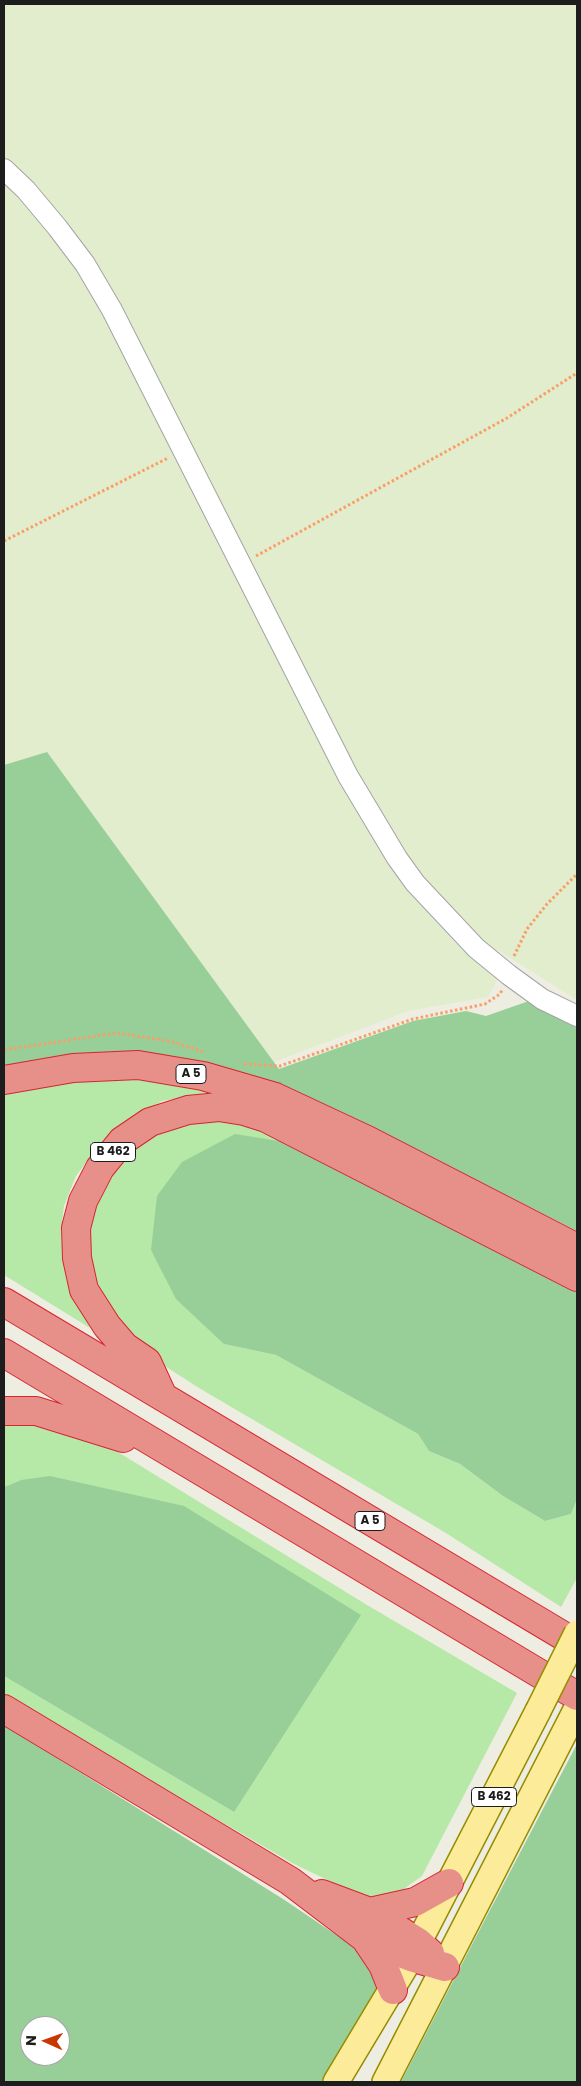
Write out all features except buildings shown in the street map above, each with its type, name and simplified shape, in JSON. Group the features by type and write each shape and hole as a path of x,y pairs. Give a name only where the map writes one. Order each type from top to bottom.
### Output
{"highway":[{"name":"A 5","path":"4,1080 73,1068 138,1065 203,1076 283,1101 367,1140 577,1248"},
{"name":"B 462","path":"163,1397 147,1362 125,1347 107,1326 84,1290 77,1258 76,1228 83,1200 100,1168 122,1141 150,1122 188,1110 219,1107 244,1111 266,1118 577,1276"},
{"name":"A 5","path":"4,1302 577,1644"},
{"path":"4,1353 577,1696"},
{"path":"4,1411 36,1411 91,1427 177,1457"},
{"path":"4,1709 290,1881 445,1967"},
{"path":"367,1925 449,1883"},
{"path":"367,1925 393,1990"}],"main road":[{"name":"B 462","path":"336,2082 393,1990 577,1633"},
{"name":"B 462","path":"385,2082 572,1718"}],"street":[{"path":"4,169 26,190 57,227 85,264 112,310 348,776 388,844 415,884 476,948 509,976 542,999 577,1016"}],"path":[{"path":"240,565 507,418 577,373"},
{"path":"4,541 183,450"},
{"path":"280,1066 413,1019 485,1004 500,994 509,976 516,949 526,929 577,874"}],"green space":[{"path":"4,4 577,4 577,1000 499,951 489,948 412,867 324,740 367,828 413,894 454,942 499,977 488,997 408,1011 274,1062 47,753 4,765"},
{"path":"47,752 279,1069 413,1021 466,1011 486,1016 529,1001 577,1028 577,1231 346,1114 270,1085 4,1072 4,765"},
{"path":"131,1075 171,1081 213,1092 162,1101 126,1122 100,1144 76,1176 64,1206 61,1230 63,1262 72,1293 90,1328 4,1275 4,1090"},
{"path":"204,1115 272,1129 577,1289 577,1291 297,1144 224,1344 276,1355 418,1434 429,1451 460,1464 503,1496 545,1521 571,1514 577,1499 577,1578 561,1607 446,1533 199,1388 143,1352 90,1283 87,1212 98,1185 142,1136"},
{"path":"235,1134 297,1144 577,1291 577,1499 571,1514 545,1521 503,1496 460,1464 429,1451 418,1434 276,1355 224,1344 176,1299 151,1250 157,1196 182,1162"},
{"path":"4,1420 87,1433 367,1605 517,1693 422,1876 401,1891 377,1899 361,1896 292,1863 4,1695 4,1676 234,1812 21,1480 4,1487"},
{"path":"50,1476 184,1506 361,1615 234,1812 4,1676 4,1487 21,1480"},
{"path":"4,1725 283,1899 357,1949 379,1982 376,1998 330,2082 4,2082"},
{"path":"577,1744 577,2082 401,2082 477,1935"}]}
